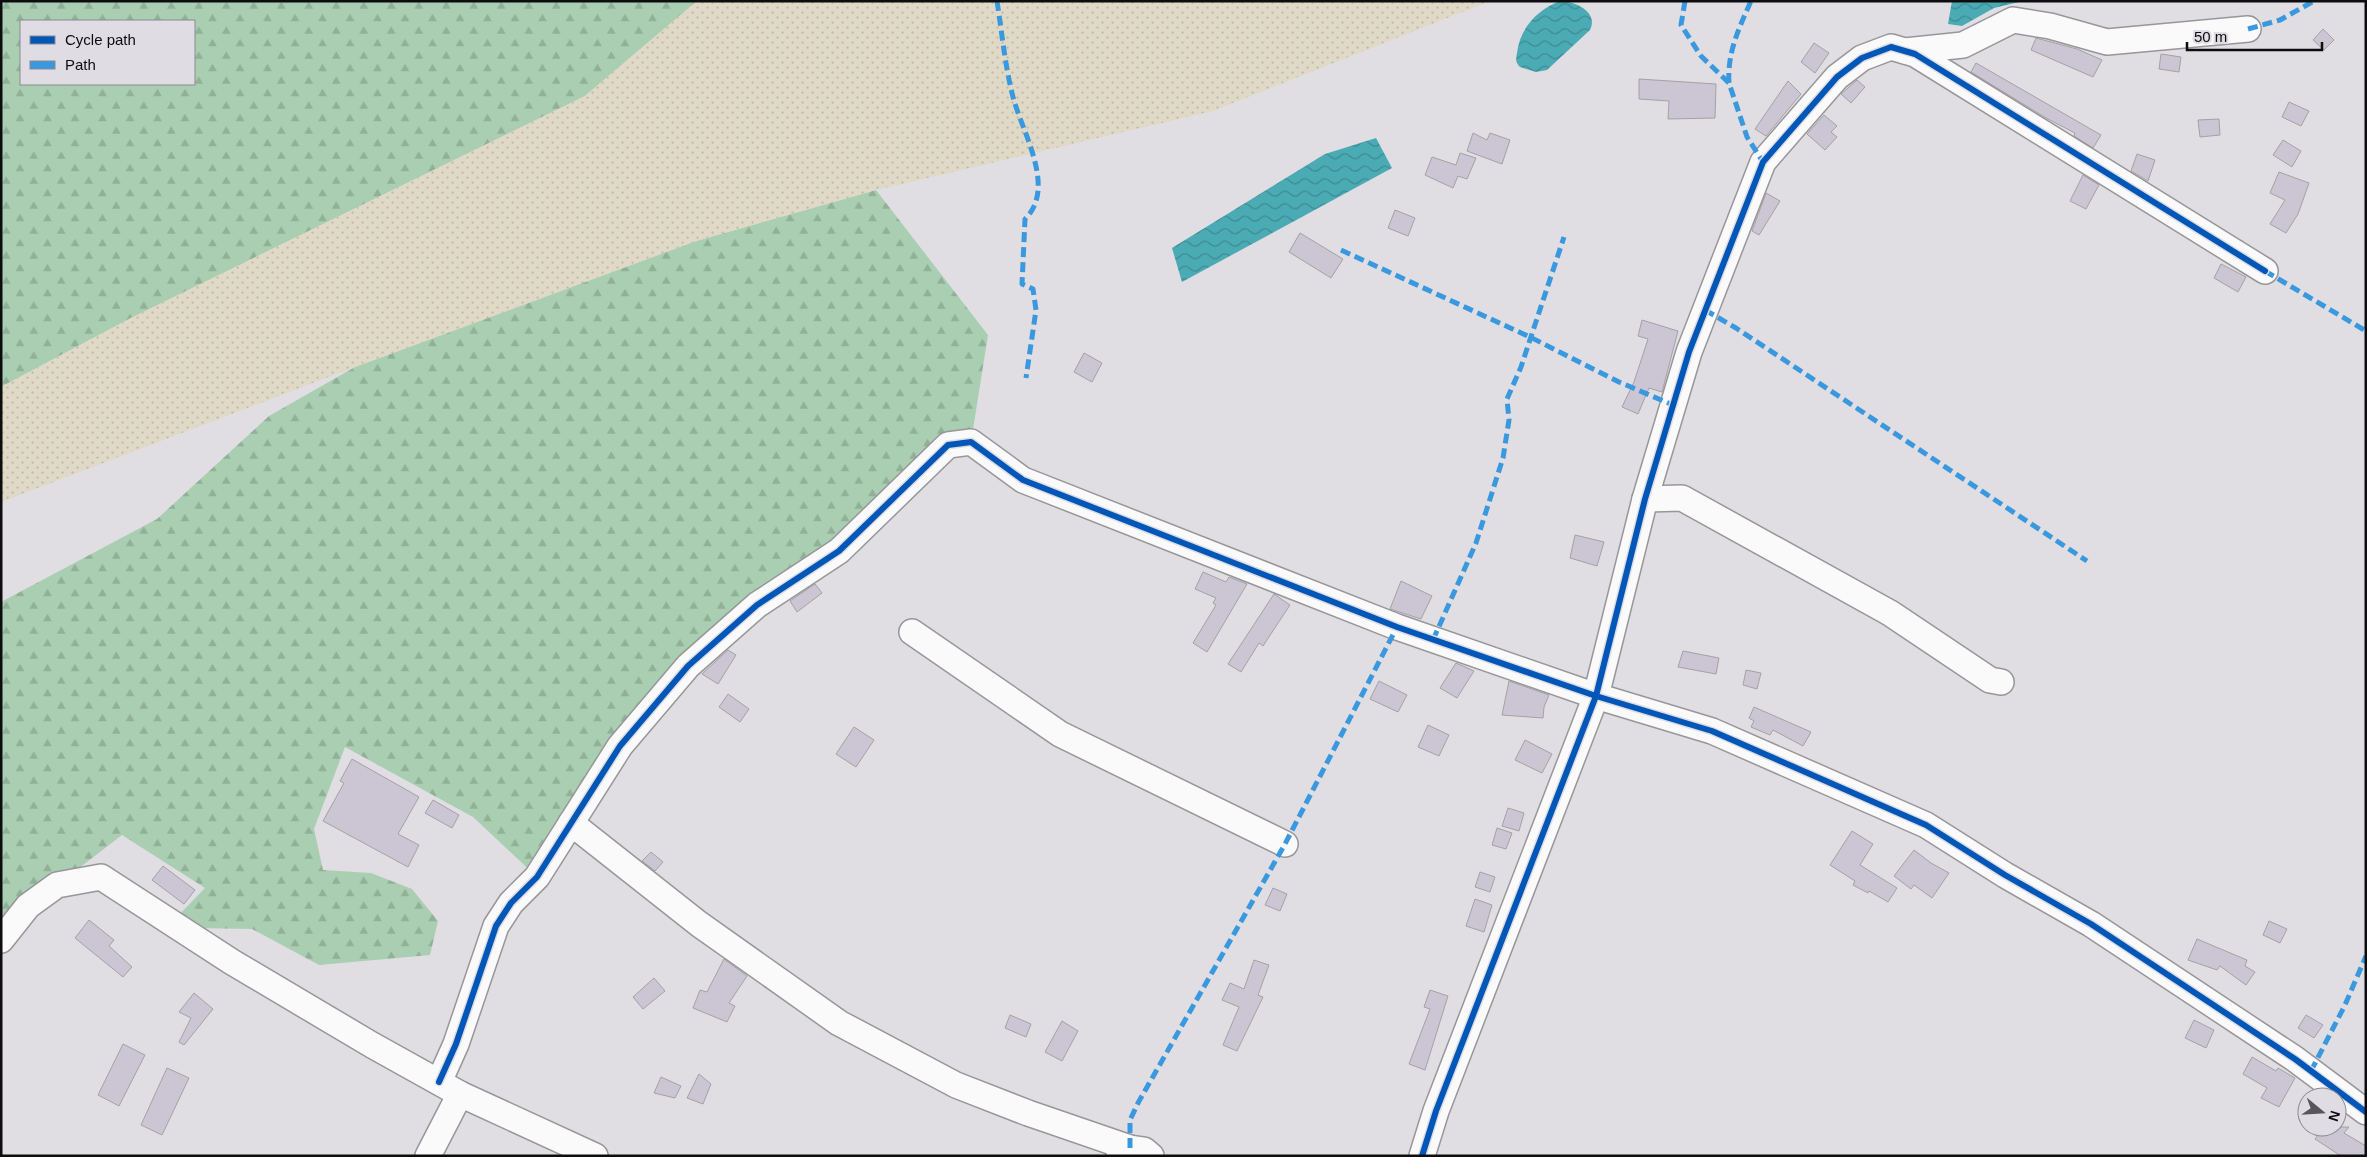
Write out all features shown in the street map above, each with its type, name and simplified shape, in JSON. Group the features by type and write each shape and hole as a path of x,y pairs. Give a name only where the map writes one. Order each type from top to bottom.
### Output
{"street":[{"path":"1906,51 1962,45 2013,20 2050,26 2107,42 2248,29"},
{"path":"1422,1156 1440,1102 1596,696 1645,499 1689,352 1763,162 1837,77 1862,58 1892,47 1915,54 2265,271"},
{"path":"428,1156 449,1088 456,1044 496,926 511,902 537,876 620,746 688,666 758,605 839,551 948,445 971,442 1023,480 1397,627 1596,696 1712,731 1926,825 2005,875 2091,924 2295,1059 2366,1112"},
{"path":"1645,499 1682,498 1890,614 1990,680 2001,682"},
{"path":"912,632 1060,734 1285,844"},
{"path":"571,823 699,924 839,1023 956,1085 1133,1153"},
{"path":"1,940 28,906 57,885 101,877 232,962 449,1088 595,1156"}],"green space":[{"path":"1,1 697,1 585,96 131,318 1,387"},
{"path":"876,190 988,335 971,442 688,666 537,877 473,817 345,747 314,829 323,870 371,873 412,889 438,921 430,955 319,965 252,929 195,928 171,923 205,888 122,835 57,885 1,940 1,602 157,519 269,416 355,367 696,241"}],"sand":[{"path":"697,1 1490,1 1213,111 876,190 696,241 355,367 1,502 1,387 131,318 585,96"}],"water":[{"path":"1560,1 1578,5 1584,9 1591,18 1590,30 1547,70 1536,72 1520,67 1516,57 1526,28 1544,9"},
{"path":"1952,1 2023,1 1994,8 1962,26 1948,24"},
{"path":"1376,138 1392,168 1182,282 1172,248 1325,154"}],"building":[{"path":"2323,29 2334,40 2324,50 2313,40"},
{"path":"2036,38 2077,49 2102,60 2093,77 2031,50"},
{"path":"1814,43 1829,53 1815,73 1801,62"},
{"path":"2161,54 2181,57 2179,72 2159,69"},
{"path":"1976,63 2101,135 2093,148 2074,136 2075,133 2046,118 1971,72"},
{"path":"1639,79 1716,84 1715,118 1668,119 1669,101 1639,99"},
{"path":"1857,80 1865,87 1851,103 1841,94"},
{"path":"1788,81 1801,94 1766,136 1755,129"},
{"path":"2289,102 2309,111 2301,126 2282,117"},
{"path":"1824,115 1837,126 1831,132 1837,137 1825,150 1807,134"},
{"path":"2219,119 2220,135 2200,137 2198,120"},
{"path":"1473,133 1487,140 1490,133 1510,140 1502,164 1467,151"},
{"path":"2283,140 2301,151 2292,167 2273,155"},
{"path":"1460,153 1476,158 1467,179 1458,176 1453,188 1425,175 1432,157 1456,165"},
{"path":"2137,154 2155,160 2148,181 2131,171"},
{"path":"2279,172 2309,183 2298,214 2286,233 2270,224 2285,200 2270,193"},
{"path":"2083,175 2099,185 2086,209 2070,201"},
{"path":"1766,193 1780,201 1759,235 1752,231"},
{"path":"1395,210 1415,218 1408,236 1388,228"},
{"path":"1300,233 1343,259 1331,278 1289,252"},
{"path":"2221,264 2246,277 2238,292 2214,278"},
{"path":"1642,320 1678,331 1662,392 1649,388 1638,414 1622,407 1634,382 1648,339 1638,336"},
{"path":"1084,353 1102,363 1092,382 1074,372"},
{"path":"1575,535 1604,542 1597,566 1570,558"},
{"path":"1203,572 1226,582 1229,577 1247,584 1207,652 1193,643 1216,605 1213,603 1216,598 1195,589"},
{"path":"1401,581 1432,596 1421,619 1390,609"},
{"path":"815,584 822,593 797,612 790,601"},
{"path":"1274,594 1290,605 1263,646 1259,643 1241,672 1228,664"},
{"path":"728,650 736,655 718,684 702,674"},
{"path":"1683,651 1719,658 1716,674 1678,667"},
{"path":"1456,663 1474,671 1457,698 1440,688"},
{"path":"1746,670 1761,673 1757,689 1743,685"},
{"path":"1379,681 1407,695 1398,712 1370,699"},
{"path":"1509,681 1549,695 1544,707 1543,718 1502,715"},
{"path":"728,694 749,709 740,722 719,707"},
{"path":"1754,707 1811,732 1803,746 1773,730 1770,735 1751,727 1754,721 1749,718"},
{"path":"1428,725 1449,735 1439,756 1418,747"},
{"path":"854,727 874,740 856,767 836,754"},
{"path":"1525,740 1552,754 1542,773 1515,760"},
{"path":"352,759 419,797 398,834 419,845 408,867 323,821 344,783 340,781"},
{"path":"433,800 459,815 452,828 425,813"},
{"path":"1508,808 1524,813 1519,831 1502,826"},
{"path":"1497,828 1512,833 1506,849 1492,845"},
{"path":"1852,831 1873,844 1860,865 1897,888 1888,902 1869,891 1868,893 1853,885 1855,881 1830,865"},
{"path":"1914,850 1931,863 1949,873 1932,898 1914,885 1911,889 1894,876"},
{"path":"651,852 663,862 655,871 642,861"},
{"path":"163,866 195,890 184,904 152,880"},
{"path":"1480,872 1495,877 1490,892 1475,887"},
{"path":"1273,888 1287,894 1280,911 1265,905"},
{"path":"1475,899 1492,905 1484,932 1466,926"},
{"path":"89,920 114,940 109,946 132,967 123,977 75,938"},
{"path":"2269,921 2287,929 2280,943 2263,935"},
{"path":"2197,939 2247,960 2245,966 2255,972 2246,985 2220,966 2217,970 2188,960"},
{"path":"724,959 747,976 729,1003 735,1006 727,1022 693,1008 700,990 707,992"},
{"path":"1254,960 1269,965 1258,995 1263,997 1237,1051 1223,1045 1239,1007 1222,1000 1230,983 1244,989"},
{"path":"654,978 665,991 643,1009 633,997"},
{"path":"1430,990 1448,996 1425,1070 1409,1064 1430,1009 1424,1007"},
{"path":"194,993 213,1009 184,1045 179,1042 191,1018 179,1012"},
{"path":"1010,1015 1031,1024 1026,1037 1005,1028"},
{"path":"2306,1015 2323,1025 2314,1038 2298,1028"},
{"path":"2194,1020 2214,1030 2206,1048 2185,1038"},
{"path":"1062,1021 1078,1031 1062,1061 1045,1052"},
{"path":"123,1044 145,1055 119,1106 98,1095"},
{"path":"2252,1057 2276,1071 2278,1068 2295,1078 2279,1107 2261,1098 2267,1088 2243,1074"},
{"path":"167,1068 189,1078 162,1135 141,1125"},
{"path":"699,1074 711,1084 703,1104 687,1098"},
{"path":"661,1077 681,1086 675,1098 654,1093"},
{"path":"2347,1135 2366,1146 2366,1156 2341,1156 2315,1139 2316,1137 2347,1137"}],"marked path":[{"path":"997,1 1010,85 1038,176 1038,192 1034,206 1025,219 1022,284 1033,289 1036,310 1026,378"},
{"path":"1685,1 1681,25 1701,56 1729,83 1747,137 1763,162"},
{"path":"1729,83 1732,51 1751,1"},
{"path":"2248,29 2280,20 2314,1"},
{"path":"1433,640 1476,543 1503,458 1509,420 1507,399 1521,367 1564,237"},
{"path":"1341,250 1530,337 1619,382 1673,405"},
{"path":"2265,271 2366,331"},
{"path":"1705,310 1736,328 2087,561"},
{"path":"1130,1148 1130,1120 1138,1103 1285,844 1397,627"},
{"path":"2311,1071 2345,1005 2366,956"}],"cycle path":[{"path":"1422,1156 1436,1111 1596,696 1645,499 1689,352 1763,162 1837,77 1862,58 1891,47 1915,54 2265,271"},
{"path":"439,1082 456,1044 496,926 511,903 537,877 620,746 688,666 757,605 839,551 948,445 971,442 1023,480 1397,627 1596,696 1712,731 1926,825 2005,875 2091,924 2295,1059 2366,1112"}]}
